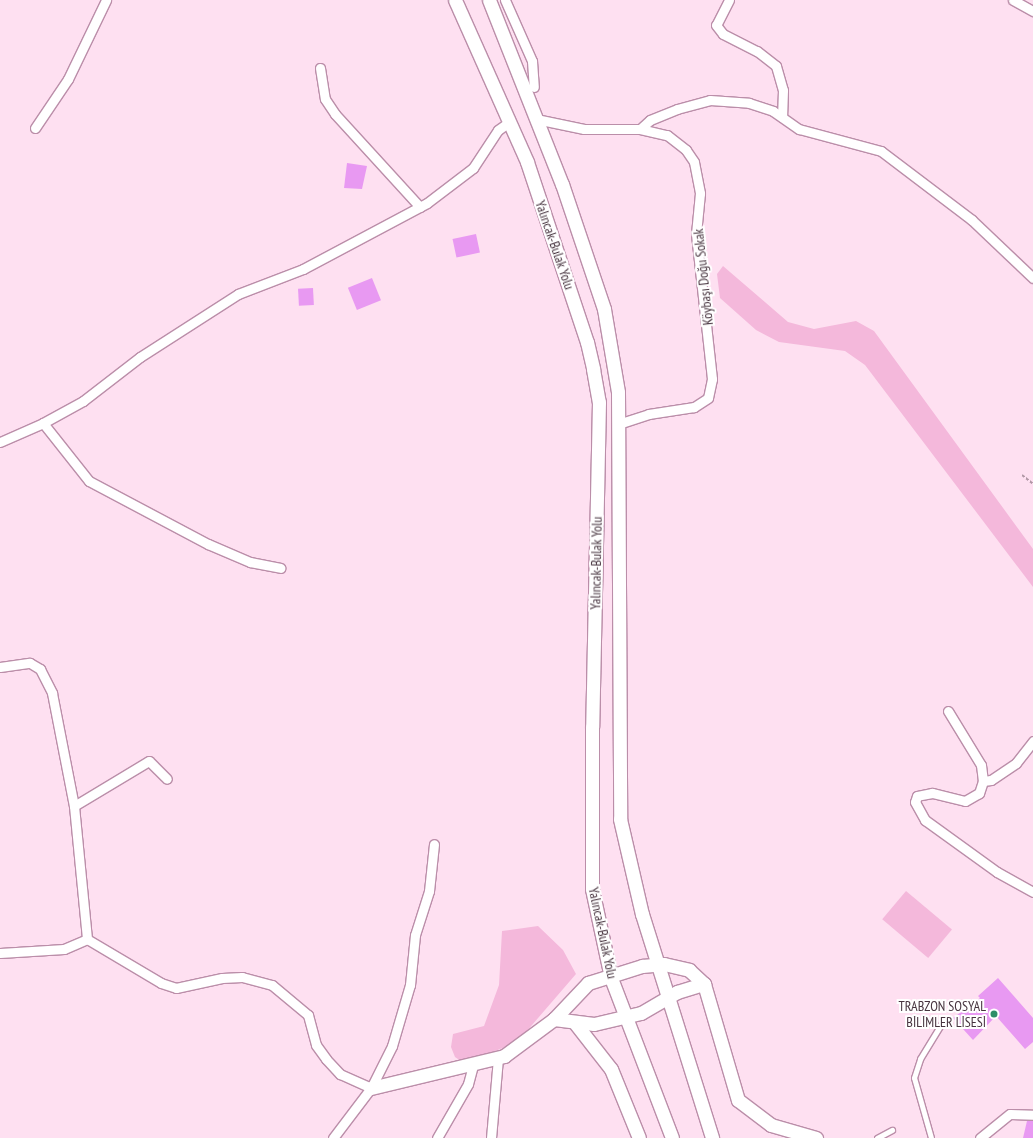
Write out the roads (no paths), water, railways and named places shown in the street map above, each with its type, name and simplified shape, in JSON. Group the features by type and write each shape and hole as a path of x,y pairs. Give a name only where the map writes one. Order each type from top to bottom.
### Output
{"main road":[{"name":"Yalıncak-Bulak Yolu","path":"455,0 527,162 587,342 598,402 591,822 595,909 611,978 624,1016 672,1138"},
{"name":"Yalıncak-Bulak Yolu","path":"489,0 536,119 604,309 618,392 620,819 627,859 657,964 669,997 712,1138"},
{"path":"371,1088 498,1058 517,1048 554,1019 588,983 611,978 657,964 689,970 704,984 738,1100 771,1125 816,1138"},
{"path":"554,1019 575,1023 594,1024 650,1011 669,997 692,985 704,984"},
{"path":"575,1023 611,1069 639,1138"}],"street":[{"path":"34,128 68,79 106,0"},
{"path":"506,0 532,61 534,87"},
{"path":"729,0 716,25 723,34 757,51 776,66 783,90 782,117"},
{"path":"1013,0 1033,11"},
{"path":"320,68 325,99 335,114 420,207"},
{"path":"640,129 670,112 710,100 749,104 782,117 799,129 881,151 967,215 1033,278"},
{"name":"Köybaşı Doğu Sokak","path":"536,119 584,129 640,129 667,135 686,150 694,162 700,193 696,234 712,378 708,398 694,407 649,414 619,424"},
{"path":"0,442 43,424 83,401 140,357 238,294 303,269 420,207 473,168 498,130 509,122"},
{"path":"43,424 89,481 208,544 250,562 280,568"},
{"path":"0,667 30,663 40,669 52,694 74,806 87,939"},
{"path":"948,711 981,765 983,781 978,793 965,801 932,793 917,796 915,802 924,820 997,872 1033,892"},
{"path":"983,781 991,780 1016,763 1033,741"},
{"path":"74,806 149,761 167,779"},
{"path":"333,1138 371,1088 392,1046 410,985 415,935 429,892 434,844"},
{"path":"0,953 64,949 87,939"},
{"path":"87,939 161,984 176,988 222,978 242,977 272,985 308,1015 316,1044 326,1059 340,1074 371,1088"},
{"path":"491,1138 498,1058"},
{"path":"437,1138 468,1084 473,1065"},
{"path":"980,1138 1010,1114 1033,1115"}],"lane":[{"path":"931,1138 914,1078 920,1059 942,1023"},
{"path":"877,1138 892,1130"}],"place":[{"name":"TRABZON SOSYAL BİLİMLER LİSESİ","path":"994,1014"}]}
